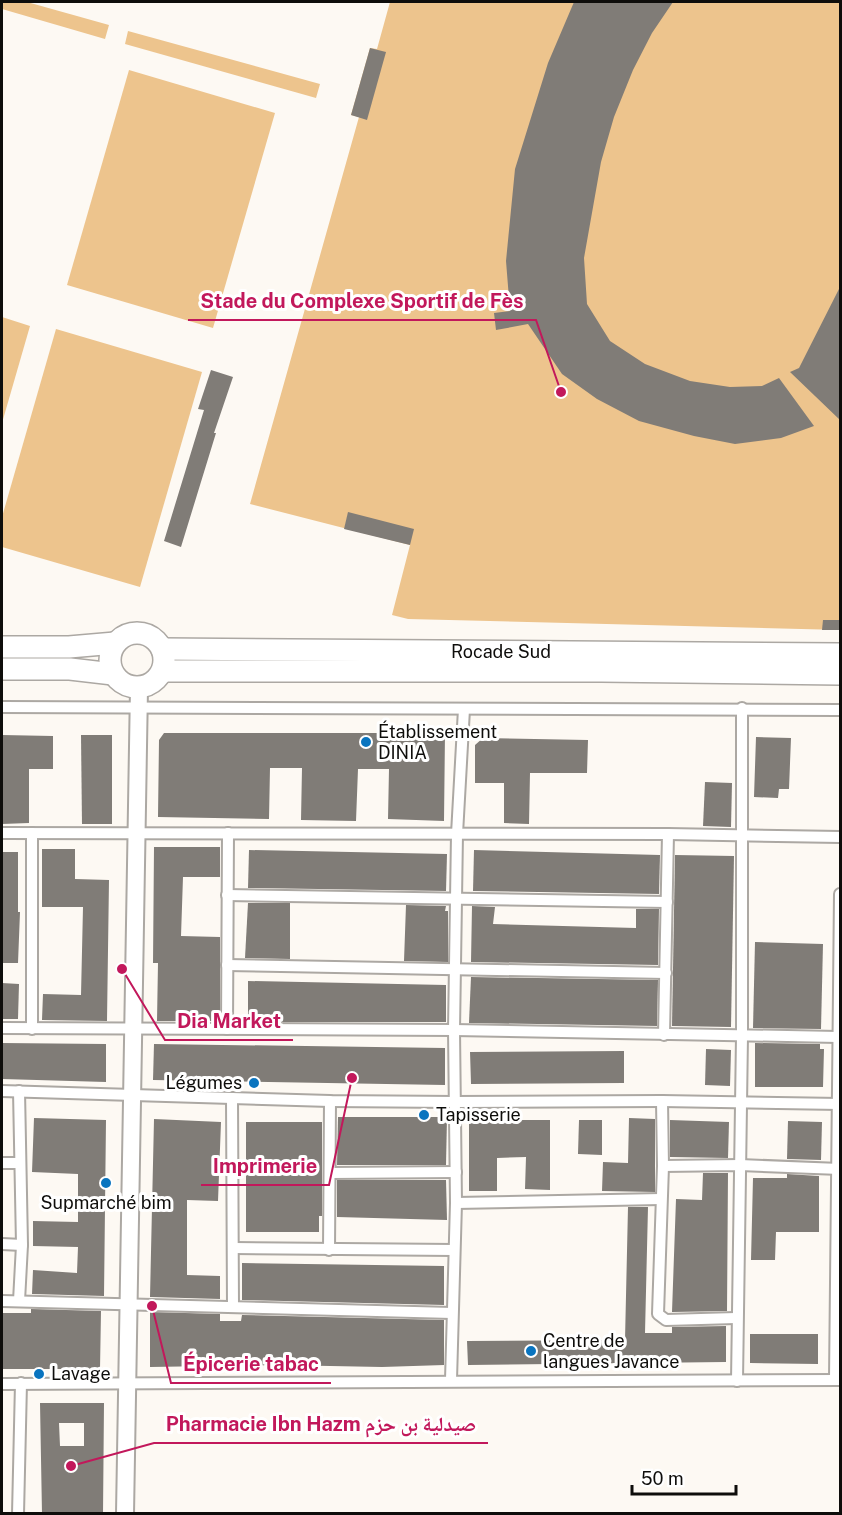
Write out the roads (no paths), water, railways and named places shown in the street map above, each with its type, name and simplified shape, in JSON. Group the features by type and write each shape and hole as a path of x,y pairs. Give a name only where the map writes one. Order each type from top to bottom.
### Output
{"highway":[{"path":"132,633 141,633 150,636 162,649 165,660 163,671 139,698 113,674 110,664 111,653 115,643 123,637 132,633"},
{"path":"2,647 69,647 115,643"},
{"name":"Rocade Sud","path":"162,649 840,654"},
{"path":"2,669 70,669 113,674"},
{"name":"Rocade Sud","path":"163,671 602,671 840,674"}],"street":[{"path":"125,1514 139,698"},
{"path":"2,707 139,698 464,709 840,710"},
{"path":"736,1381 742,1036 742,708"},
{"path":"451,1380 456,1203 454,1030 457,834 464,709"},
{"path":"2,833 668,834 840,837"},
{"path":"32,833 32,1029"},
{"path":"227,1029 228,833"},
{"path":"664,1035 668,834"},
{"path":"2,1384 451,1380 838,1380 840,894"},
{"path":"227,895 667,902"},
{"path":"227,965 666,973"},
{"path":"2,1028 454,1030 838,1037"},
{"path":"2,1091 330,1101 662,1101 840,1104"},
{"path":"19,1091 22,1245 19,1301"},
{"path":"232,1098 233,1307"},
{"path":"329,1250 330,1101"},
{"path":"662,1101 663,1166 658,1314 666,1320 736,1317"},
{"path":"2,1163 19,1163"},
{"path":"663,1166 839,1169"},
{"path":"331,1173 456,1172"},
{"path":"456,1203 661,1199"},
{"path":"2,1244 22,1245"},
{"path":"234,1248 454,1250"},
{"path":"2,1301 452,1313"},
{"path":"18,1514 21,1383"}],"place":[{"name":"Stade du Complexe Sportif de Fès","path":"561,392"},
{"name":"Établissement DINIA","path":"366,742"},
{"name":"Dia Market","path":"122,969"},
{"name":"Imprimerie","path":"352,1078"},
{"name":"Légumes","path":"254,1083"},
{"name":"Tapisserie","path":"424,1115"},
{"name":"Supmarché bim","path":"106,1183"},
{"name":"Épicerie tabac","path":"152,1306"},
{"name":"Centre de langues Javance","path":"531,1351"},
{"name":"Lavage","path":"39,1374"},
{"name":"Pharmacie Ibn Hazm صيدلية بن حزم","path":"71,1466"}]}
